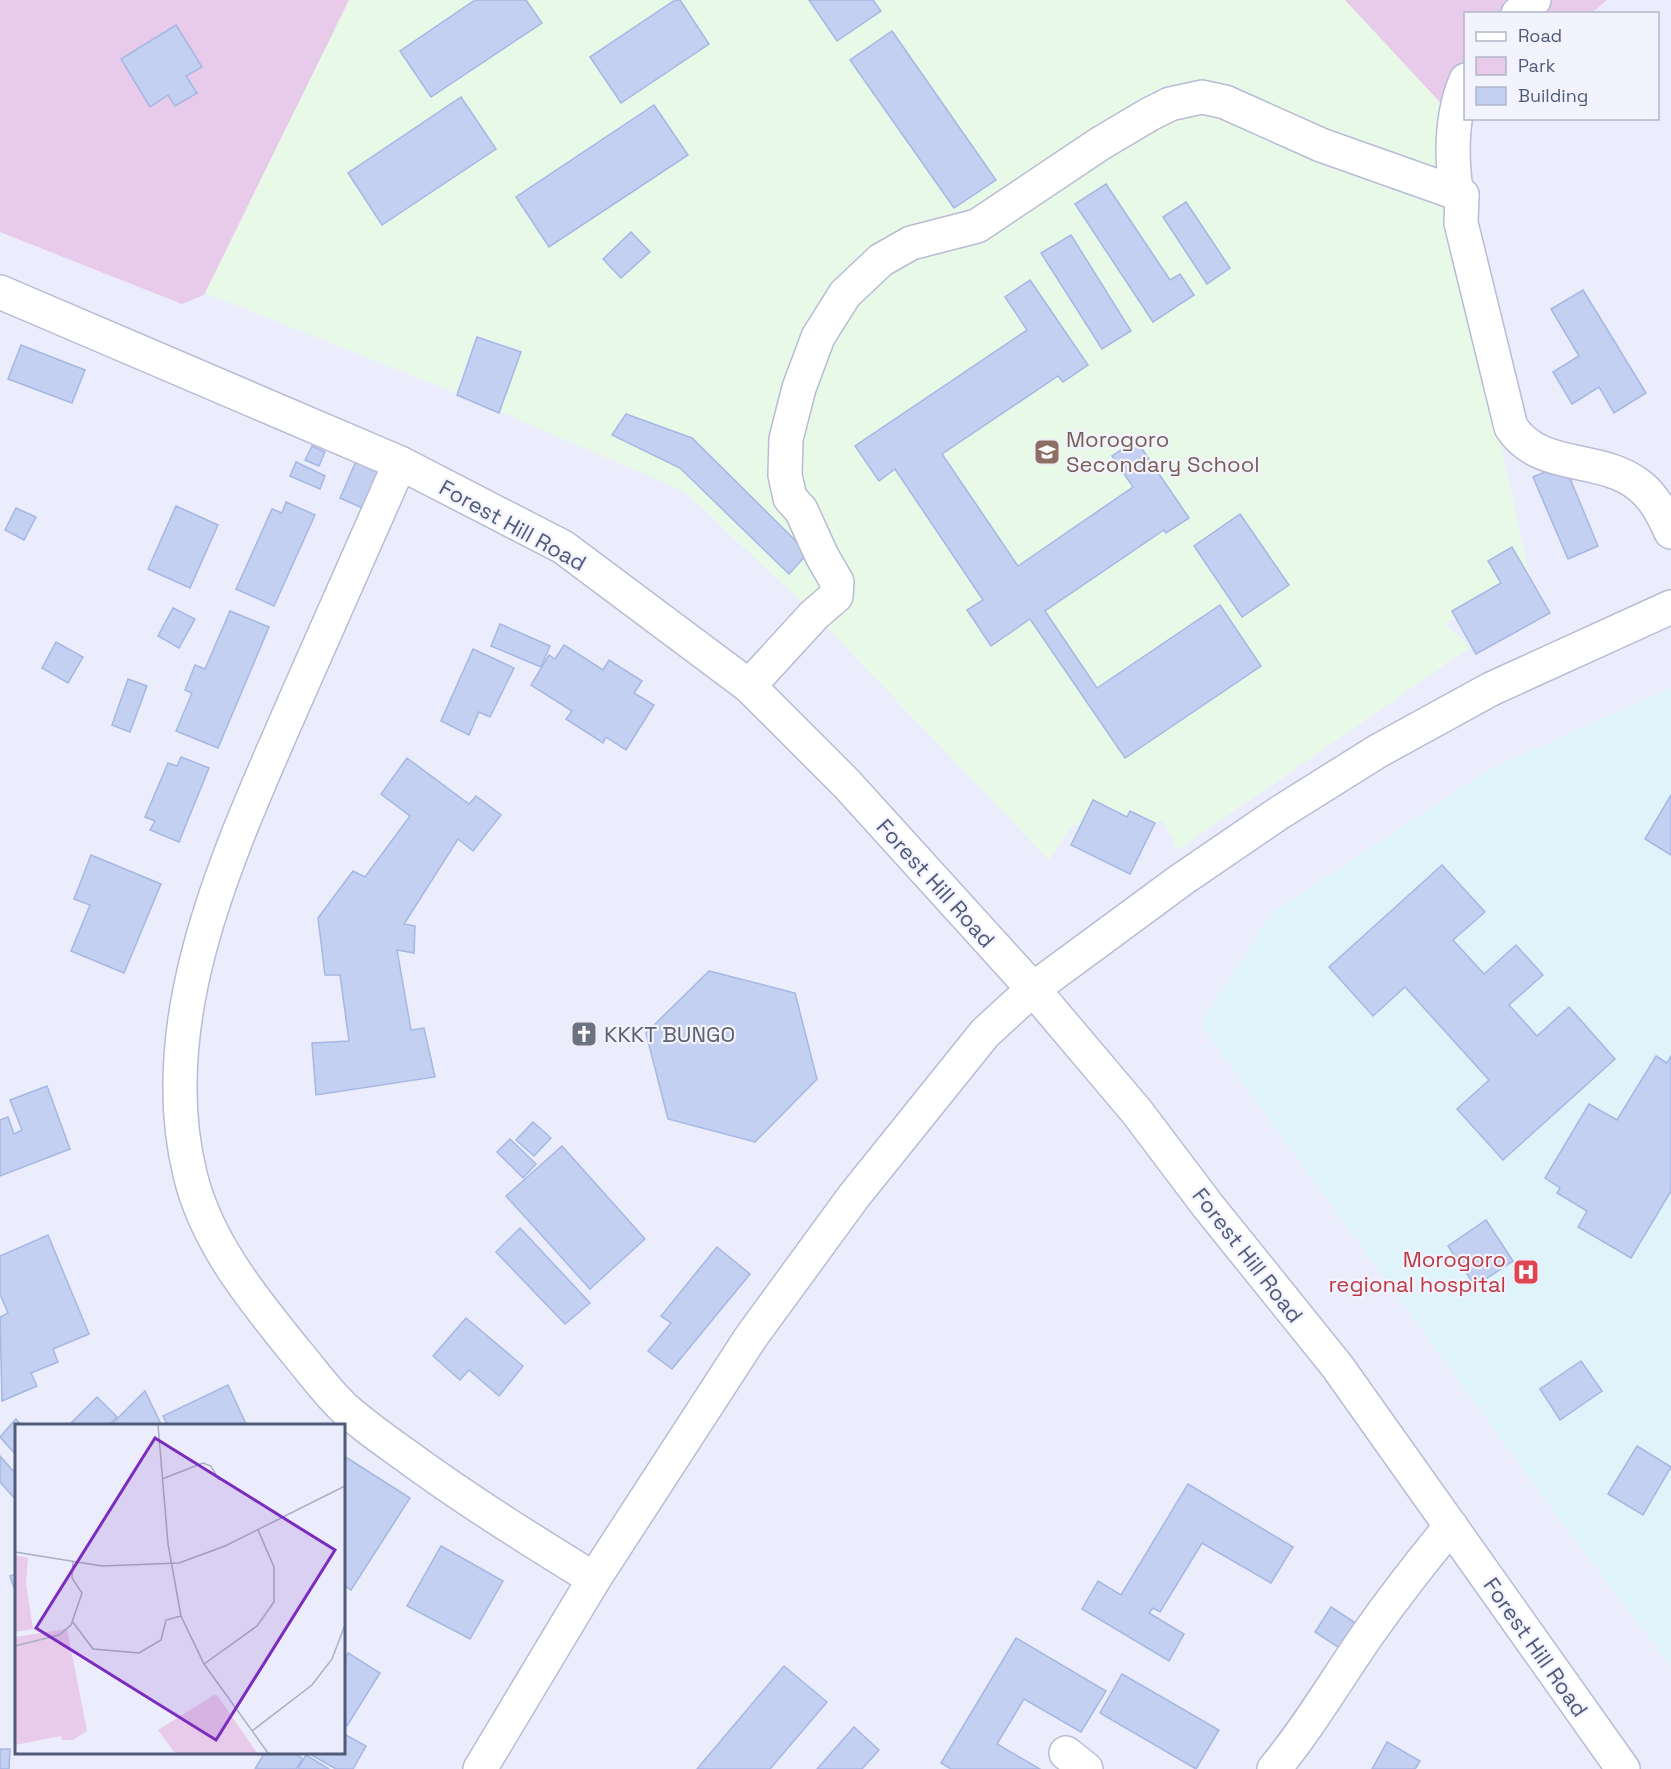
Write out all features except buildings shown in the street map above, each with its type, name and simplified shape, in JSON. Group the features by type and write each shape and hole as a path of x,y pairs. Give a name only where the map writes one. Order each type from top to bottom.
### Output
{"street":[{"path":"1520,12 1534,0"},
{"path":"1462,195 1456,190 1452,162 1457,113 1464,87"},
{"path":"749,686 814,615 836,596 837,582 801,510 790,498 785,475 786,439 799,388 818,337 845,294 881,260 910,243 977,226 1101,143 1150,114 1170,104 1202,97 1226,102 1321,145 1462,195"},
{"path":"1462,195 1461,223 1511,427 1522,442 1538,453 1600,468 1639,485 1656,504 1671,532"},
{"name":"Forest Hill Road","path":"0,292 400,463 563,548 749,686 846,783 1033,989 1130,1103 1208,1206 1337,1366 1623,1769"},
{"path":"400,463 255,792 203,935 181,1054 180,1103 188,1163 196,1198 219,1245 272,1323 334,1398 383,1439 451,1488 594,1579"},
{"path":"480,1769 594,1579 751,1337 808,1256 918,1113 985,1033 1033,989 1180,880 1279,813 1378,751 1491,688 1671,607"},
{"path":"1274,1769 1308,1726 1369,1632 1410,1575 1451,1526"}],"shaded area":[{"name":"Morogoro Secondary School","path":"347,0 1346,0 1461,124 1463,267 1529,575 1445,624 1471,647 1178,850 1163,821 1115,829 1072,825 1049,860 813,613 685,492 499,411 521,350 476,335 456,393 203,292"},
{"name":"Morogoro regional hospital","path":"1671,688 1671,1667 1560,1520 1200,1024 1272,913 1488,770"}],"green space":[{"path":"0,0 349,0 204,295 182,304 0,232"},
{"path":"1345,0 1607,0 1593,12 1464,12 1465,120 1462,126"}],"place":[{"name":"Morogoro Secondary School","path":"1047,452"},
{"name":"KKKT BUNGO","path":"584,1034"},
{"name":"Morogoro regional hospital","path":"1526,1272"}]}
